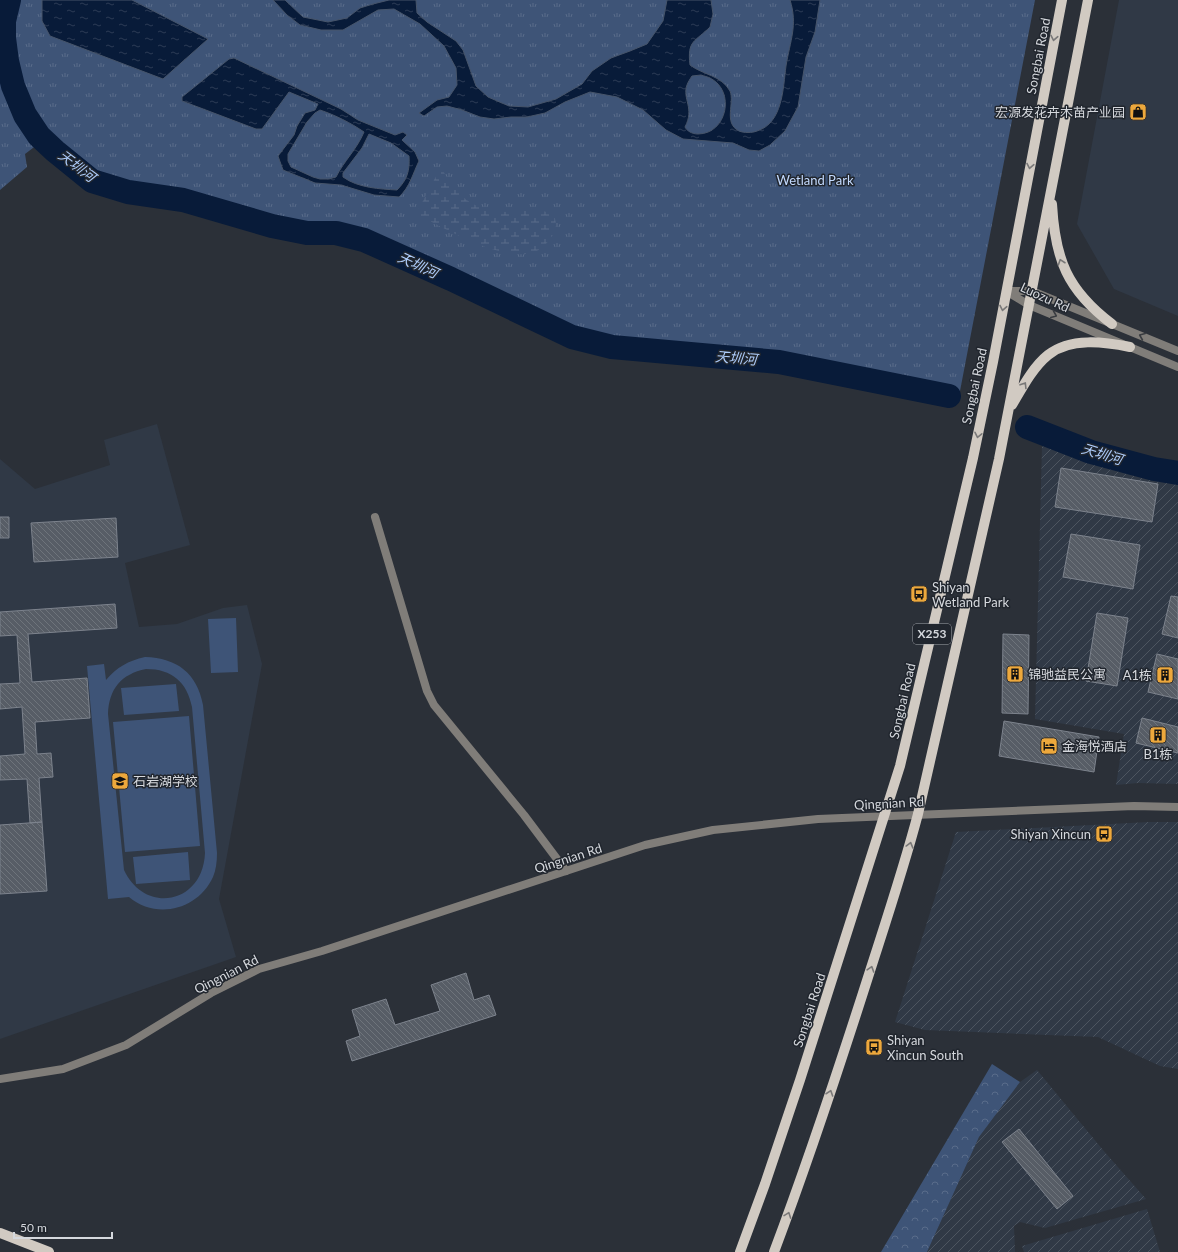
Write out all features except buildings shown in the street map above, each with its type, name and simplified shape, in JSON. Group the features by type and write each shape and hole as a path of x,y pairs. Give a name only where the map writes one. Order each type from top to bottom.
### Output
{"main road":[{"name":"Songbai Road","path":"740,1252 765,1184 802,1073 900,766 973,458 1062,0"},
{"name":"X253","path":"774,1252 796,1195 858,1009 908,852 918,814 1006,420 1088,0"},
{"path":"1052,186 1053,218 1060,261 1066,274 1091,306 1112,324"},
{"path":"1006,420 1026,382 1034,370 1049,354 1073,344 1087,342 1115,344 1130,347"},
{"path":"0,1234 31,1252"},
{"path":"0,1234 49,1252"}],"street":[{"name":"Luozu Rd","path":"1006,291 1032,291 1178,351"},
{"name":"Luozu Rd","path":"1006,291 1029,305 1178,366"},
{"path":"375,517 427,691 434,705 512,799 566,871"},
{"name":"Qingnian Rd","path":"0,1079 63,1069 126,1045 211,993 259,968 322,951 646,845 713,830 818,818 1134,806 1178,807"}],"shaded area":[{"name":"宏源发花卉木苗产业园","path":"1119,0 1178,0 1178,316 1114,289 1077,224"},
{"name":"石岩湖学校","path":"157,424 190,545 125,563 139,627 177,624 223,608 247,605 262,664 219,899 236,957 0,1039 0,459 35,489 110,465 104,440"},
{"path":"1042,446 1178,481 1178,784 1138,783 1116,785 1124,734 1035,719"},
{"path":"1149,822 1178,822 1178,1069 1160,1066 1098,1037 925,1030 895,1022 956,832"},
{"path":"1037,1070 1103,1150 1146,1199 1045,1228 1020,1222 1014,1226 1015,1252 927,1252 979,1137 1020,1082"},
{"path":"1147,1209 1160,1252 1024,1252 1022,1246"}],"green space":[{"name":"Wetland Park","path":"0,0 1035,0 960,391 779,357 612,342 572,333 453,273 357,232 329,227 302,228 261,219 182,195 153,189 129,187 94,176 64,155 46,138 25,154 27,167 0,190"},
{"path":"441,167 460,194 475,205 484,209 507,212 535,209 553,214 556,224 552,236 544,246 531,253 518,254 504,252 472,242 416,214"},
{"path":"236,618 238,672 211,673 208,619"},
{"path":"145,657 167,660 184,669 196,684 203,705 217,862 213,877 206,888 187,904 176,908 151,908 140,904 129,897 108,899 87,666 104,664 106,680 114,671","holes":["146,669 171,674 182,684 190,698 205,853 202,870 194,884 184,893 172,898 158,898 145,894 133,884 124,870 108,714 111,697 114,690 123,679 137,671"]},
{"path":"176,684 179,711 124,715 121,688"},
{"path":"189,716 200,846 125,852 113,722"},
{"path":"188,852 190,880 136,884 133,857"},
{"path":"992,1064 1020,1082 979,1137 927,1252 881,1252"}],"water":[{"path":"42,0 132,0 208,39 163,79 50,36 42,21"},
{"path":"273,0 285,0 303,17 328,22 347,18 360,8 389,0 416,0 417,13 427,22 456,41 463,50 476,86 488,97 509,106 528,107 556,99 582,84 592,71 611,58 647,44 663,21 667,0 711,0 713,14 710,27 693,42 689,57 690,65 717,78 730,91 730,118 734,127 743,132 755,132 766,127 772,121 780,104 793,25 790,0 820,0 815,32 806,57 798,107 785,131 770,145 759,151 749,150 733,143 683,139 666,130 643,110 617,97 590,92 565,102 545,113 527,117 494,119 480,117 447,106 437,107 424,116 419,113 437,100 449,97 457,85 456,68 444,46 420,24 394,9 378,10 343,30 321,30 300,25 287,15","holes":["701,75 710,78 718,84 723,92 725,111 716,127 708,132 696,134 690,132 685,127 689,114 686,90 687,84 692,76"]},
{"path":"234,58 341,109 358,120 395,135 403,132 407,135 402,140 415,152 419,161 409,184 403,193 399,197 374,195 341,185 315,183 283,170 278,156 294,135 297,126 305,113 315,110 318,104 289,92 262,129 256,129 182,101 182,97 229,59","holes":["320,110 354,125 364,132 358,144 336,177 329,179 313,177 291,167 288,161 288,154 307,122","369,134 391,143 409,156 407,175 397,190 362,186 343,177 343,173 362,148"]}],"waterway":[{"name":"天圳河","path":"9,0 4,21 4,38 7,61 13,86 25,115 39,136 92,181 128,192 183,200 272,226 307,233 336,233 364,240 451,279 572,337 612,347 779,362 949,396"},
{"name":"天圳河","path":"1027,427 1091,452 1154,469 1178,473"}],"place":[{"name":"宏源发花卉木苗产业园","path":"1138,112"},
{"name":"Shiyan Wetland Park","path":"919,594"},
{"name":"锦驰益民公寓","path":"1015,674"},
{"name":"A1栋","path":"1165,675"},
{"name":"B1栋","path":"1158,735"},
{"name":"金海悦酒店","path":"1049,746"},
{"name":"石岩湖学校","path":"120,781"},
{"name":"Shiyan Xincun","path":"1104,834"},
{"name":"Shiyan Xincun South","path":"874,1047"}]}
